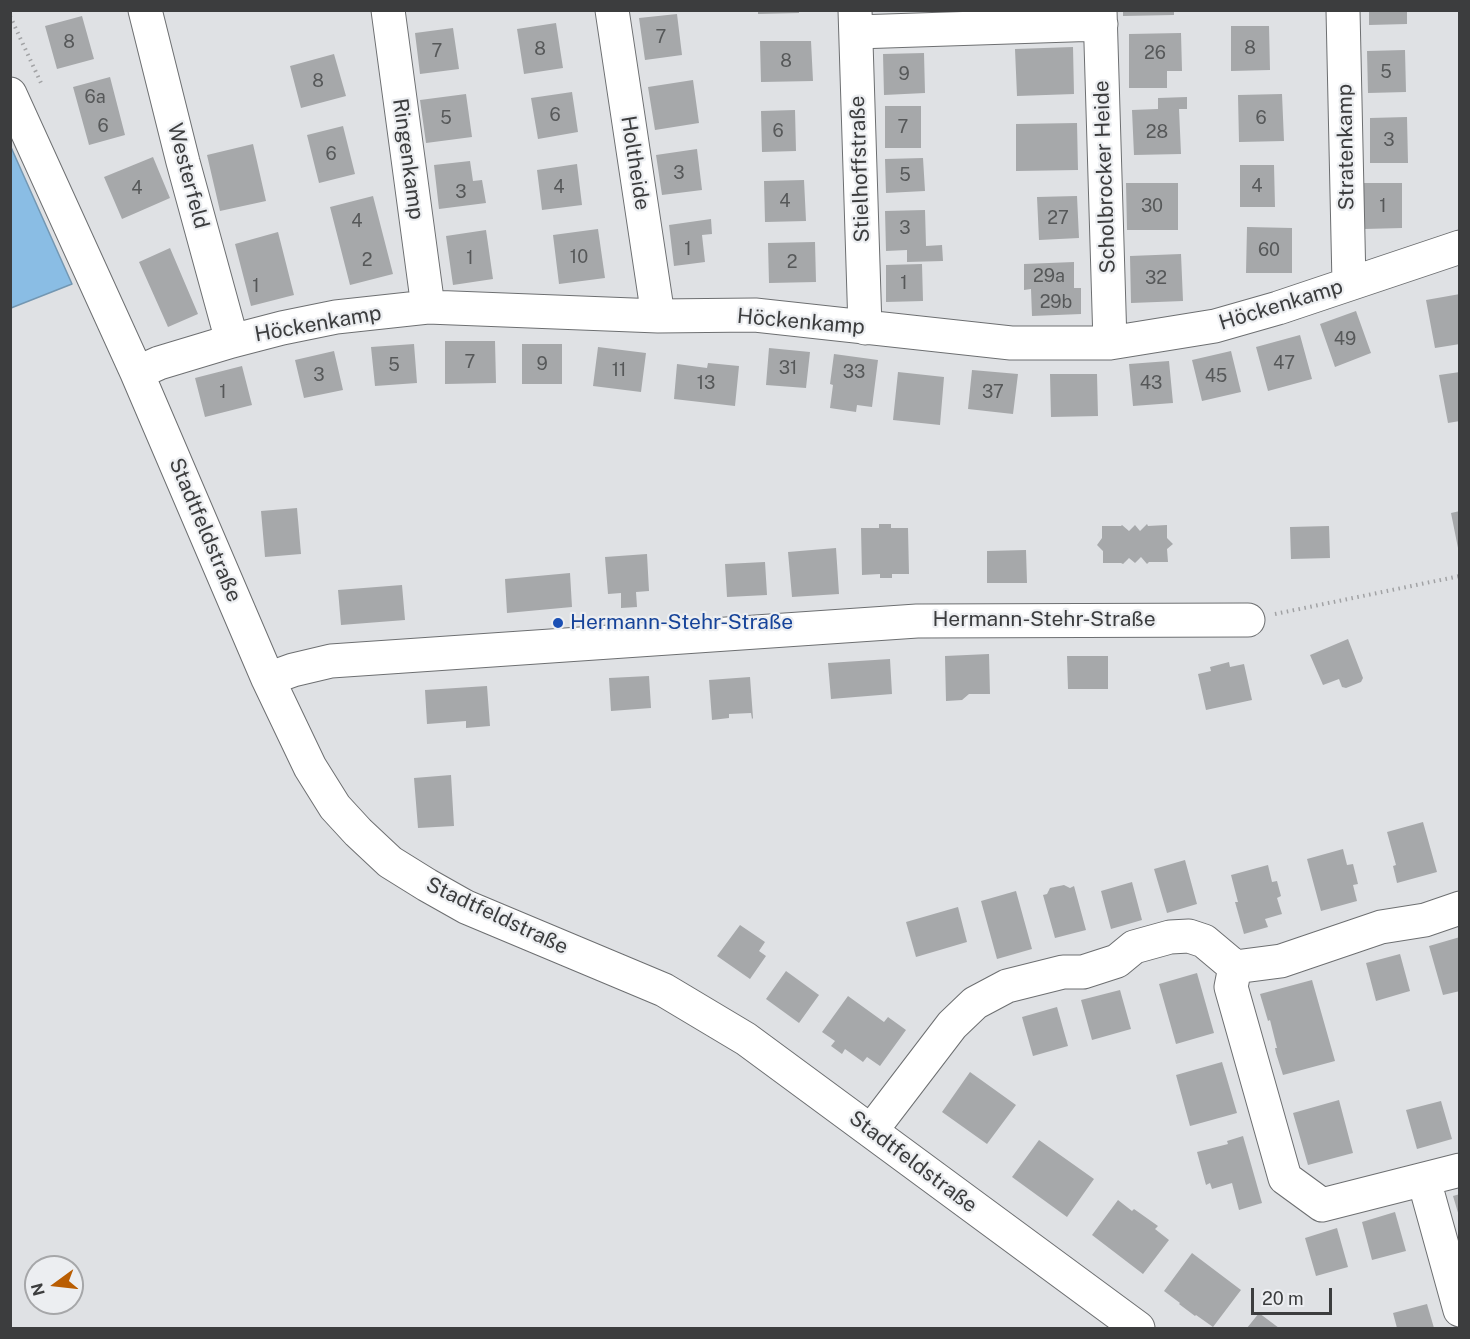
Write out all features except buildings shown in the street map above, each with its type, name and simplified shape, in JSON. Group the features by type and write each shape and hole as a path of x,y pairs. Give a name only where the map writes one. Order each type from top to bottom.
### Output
{"street":[{"name":"Westerfeld","path":"145,10 183,162 232,341"},
{"name":"Ringenkamp","path":"388,10 428,307"},
{"name":"Holtheide","path":"612,10 658,316"},
{"name":"Stratenkamp","path":"1343,10 1349,284"},
{"path":"856,21 1100,17"},
{"name":"Scholbrocker Heide","path":"1100,17 1110,343"},
{"name":"Stielhoffstraße","path":"856,21 865,328"},
{"name":"Stadtfeldstraße","path":"10,94 137,373 268,679 310,767 335,807 390,862 427,885 466,907 664,990 746,1039 1137,1329"},
{"name":"Höckenkamp","path":"137,373 159,363 282,328 336,318 428,307 658,316 755,315 1011,344 1110,343 1215,326 1278,308 1460,247"},
{"name":"Hermann-Stehr-Straße","path":"268,679 331,661 917,621 1248,620"},
{"path":"871,1131 952,1025 975,1003 1007,986 1063,972 1083,972 1117,961 1134,947 1170,937 1189,936 1204,941 1235,967 1281,961 1381,927 1425,920 1460,909"},
{"path":"1235,967 1231,987 1285,1178 1322,1205 1460,1170"},
{"path":"1424,1180 1460,1310"}],"path":[{"path":"1248,620 1460,576"}],"water":[{"path":"10,145 72,284 11,308 10,308"}],"place":[{"name":"Hermann-Stehr-Straße","path":"558,623"}]}
